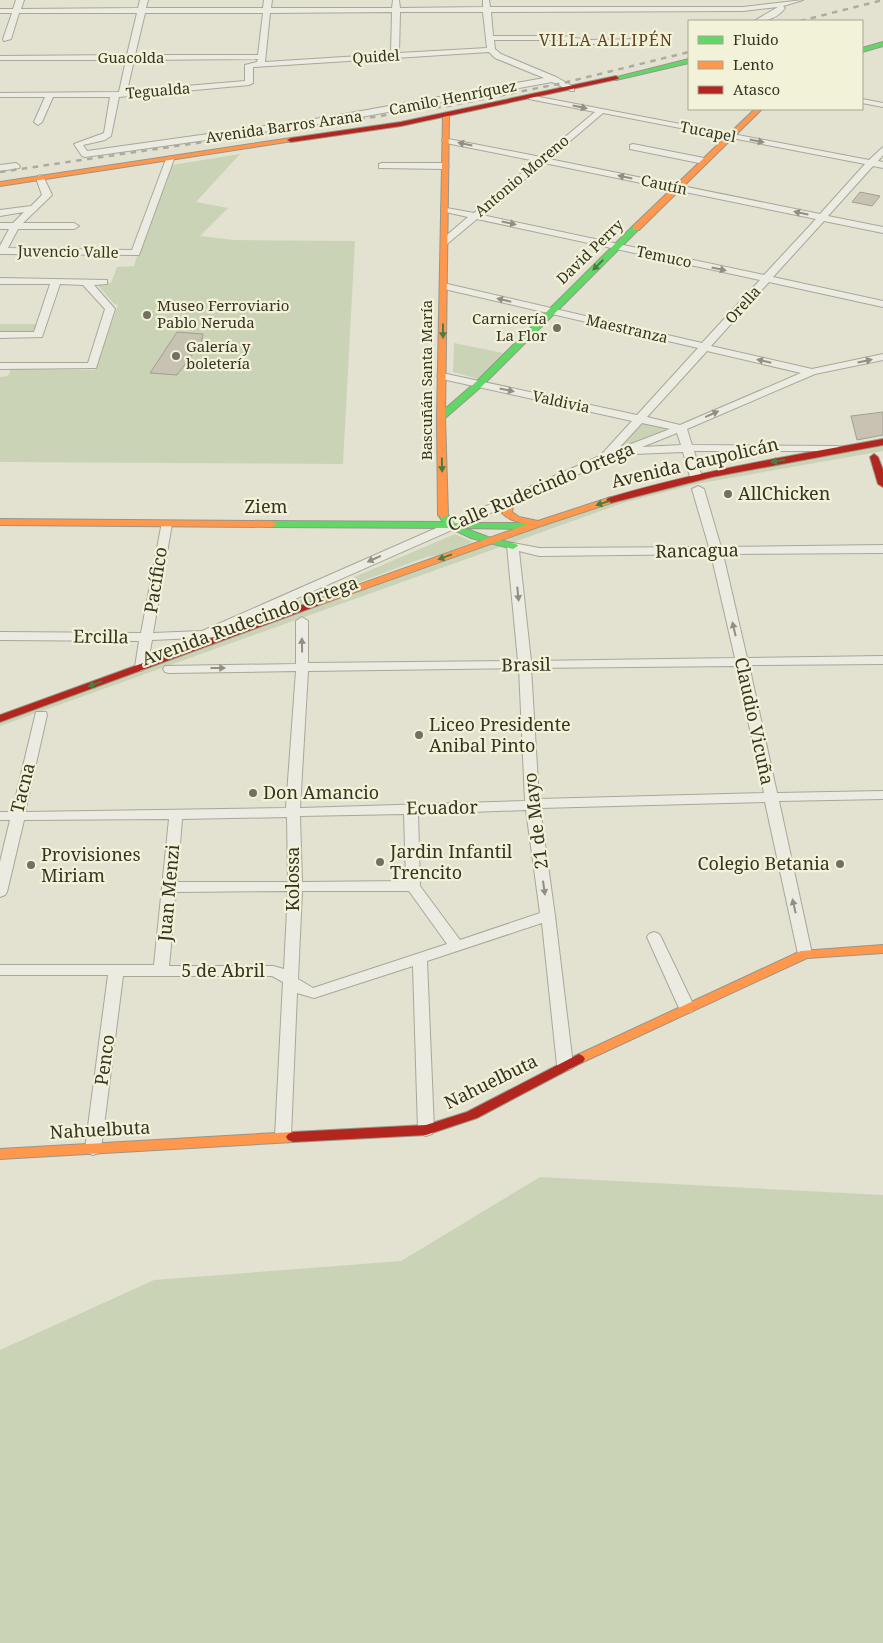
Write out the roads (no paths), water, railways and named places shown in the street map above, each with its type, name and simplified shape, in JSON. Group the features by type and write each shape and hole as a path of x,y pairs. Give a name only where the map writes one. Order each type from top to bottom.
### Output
{"street":[{"path":"7,39 20,0"},
{"path":"119,95 132,58 144,0"},
{"path":"261,61 268,0"},
{"path":"395,56 396,0"},
{"path":"486,0 491,50 498,56 553,79 571,89"},
{"path":"771,0 780,5"},
{"path":"0,11 743,9 780,5 799,0"},
{"path":"760,20 778,12 782,8 780,5"},
{"path":"490,38 563,38 588,42 639,41"},
{"path":"863,50 882,46"},
{"name":"Quidel","path":"249,65 261,61 491,50"},
{"name":"Guacolda","path":"0,58 132,58 261,61"},
{"name":"Avenida Barros Arana","path":"571,89 688,60"},
{"name":"Avenida Barros Arana","path":"0,184 401,124 688,64"},
{"name":"Tegualda","path":"0,95 119,95 248,83 249,65"},
{"name":"Camilo Henríquez","path":"119,95 108,134 102,138 78,144 85,154 328,120 553,79"},
{"path":"38,122 50,96"},
{"name":"Tucapel","path":"532,97 883,165"},
{"path":"863,101 883,105"},
{"name":"David Perry","path":"442,417 479,384 550,311 758,110"},
{"name":"Antonio Moreno","path":"444,242 601,111"},
{"name":"Bascuñán Santa María","path":"446,116 442,509 444,519 450,526"},
{"name":"Cautín","path":"446,140 883,230"},
{"path":"633,147 704,161"},
{"name":"Orella","path":"603,459 883,150"},
{"name":"Juvencio Valle","path":"1,251 136,253 170,159"},
{"path":"0,168 16,166"},
{"path":"382,166 446,166"},
{"path":"1,251 15,226 47,195 40,178"},
{"path":"0,213 35,208"},
{"name":"Temuco","path":"444,209 883,304"},
{"path":"0,226 74,226"},
{"path":"0,281 104,282"},
{"path":"0,335 36,339 56,281"},
{"path":"0,366 92,366 110,309 86,282"},
{"name":"Maestranza","path":"443,286 812,372"},
{"name":"Calle Rudecindo Ortega","path":"205,634 509,502 603,459 812,372 883,357"},
{"name":"Valdivia","path":"442,376 681,428"},
{"path":"681,428 696,477"},
{"path":"883,443 876,451 874,457 883,484"},
{"name":"Avenida Caupolicán","path":"490,541 646,489 696,477 883,443"},
{"path":"623,451 688,448 843,449"},
{"name":"Avenida Caupolicán","path":"696,477 691,484 676,494 738,480"},
{"name":"Claudio Vicuña","path":"698,489 716,551 742,662 805,954"},
{"path":"509,502 507,512 511,517 535,525"},
{"path":"492,553 598,517"},
{"name":"Ziem","path":"0,522 535,525"},
{"name":"Pacífico","path":"141,666 166,524"},
{"path":"450,526 490,541 513,546"},
{"name":"Avenida Rudecindo Ortega","path":"0,719 141,666 490,541"},
{"name":"Rancagua","path":"513,546 539,552 883,549"},
{"name":"21 de Mayo","path":"513,546 525,665 533,805 565,1065"},
{"name":"Kolossa","path":"283,1136 295,886 293,812 302,668 302,621"},
{"name":"Ercilla","path":"0,636 146,637 232,634"},
{"name":"Avenida Rudecindo Ortega","path":"0,730 258,637"},
{"name":"Brasil","path":"169,668 883,660"},
{"name":"Tacna","path":"0,892 16,816 41,715"},
{"name":"Ecuador","path":"0,816 176,815 533,805 549,802 883,795"},
{"path":"411,809 413,886 456,946"},
{"name":"Juan Menzi","path":"161,972 176,815"},
{"path":"170,887 413,886"},
{"name":"5 de Abril","path":"0,970 273,971 291,980 308,992 314,993 548,916"},
{"path":"654,937 687,1008"},
{"name":"Nahuelbuta","path":"0,1154 283,1136 426,1130 472,1115 565,1065 805,954 883,949"},
{"path":"420,959 426,1130"},
{"name":"Penco","path":"93,1149 116,971"}],"railway":[{"path":"804,20 883,0"},
{"path":"0,172 448,106 563,83 688,52"}],"place":[{"name":"Museo Ferroviario Pablo Neruda","path":"147,315"},
{"name":"Carnicería La Flor","path":"557,328"},
{"name":"Galería y boletería","path":"176,356"},
{"name":"AllChicken","path":"728,494"},
{"name":"Liceo Presidente Anibal Pinto","path":"419,735"},
{"name":"Don Amancio","path":"253,793"},
{"name":"Jardin Infantil Trencito","path":"380,862"},
{"name":"Colegio Betania","path":"840,864"},
{"name":"Provisiones Miriam","path":"31,865"}],"district":[{"name":"VILLA ALLIPÉN","path":"606,40"}]}
